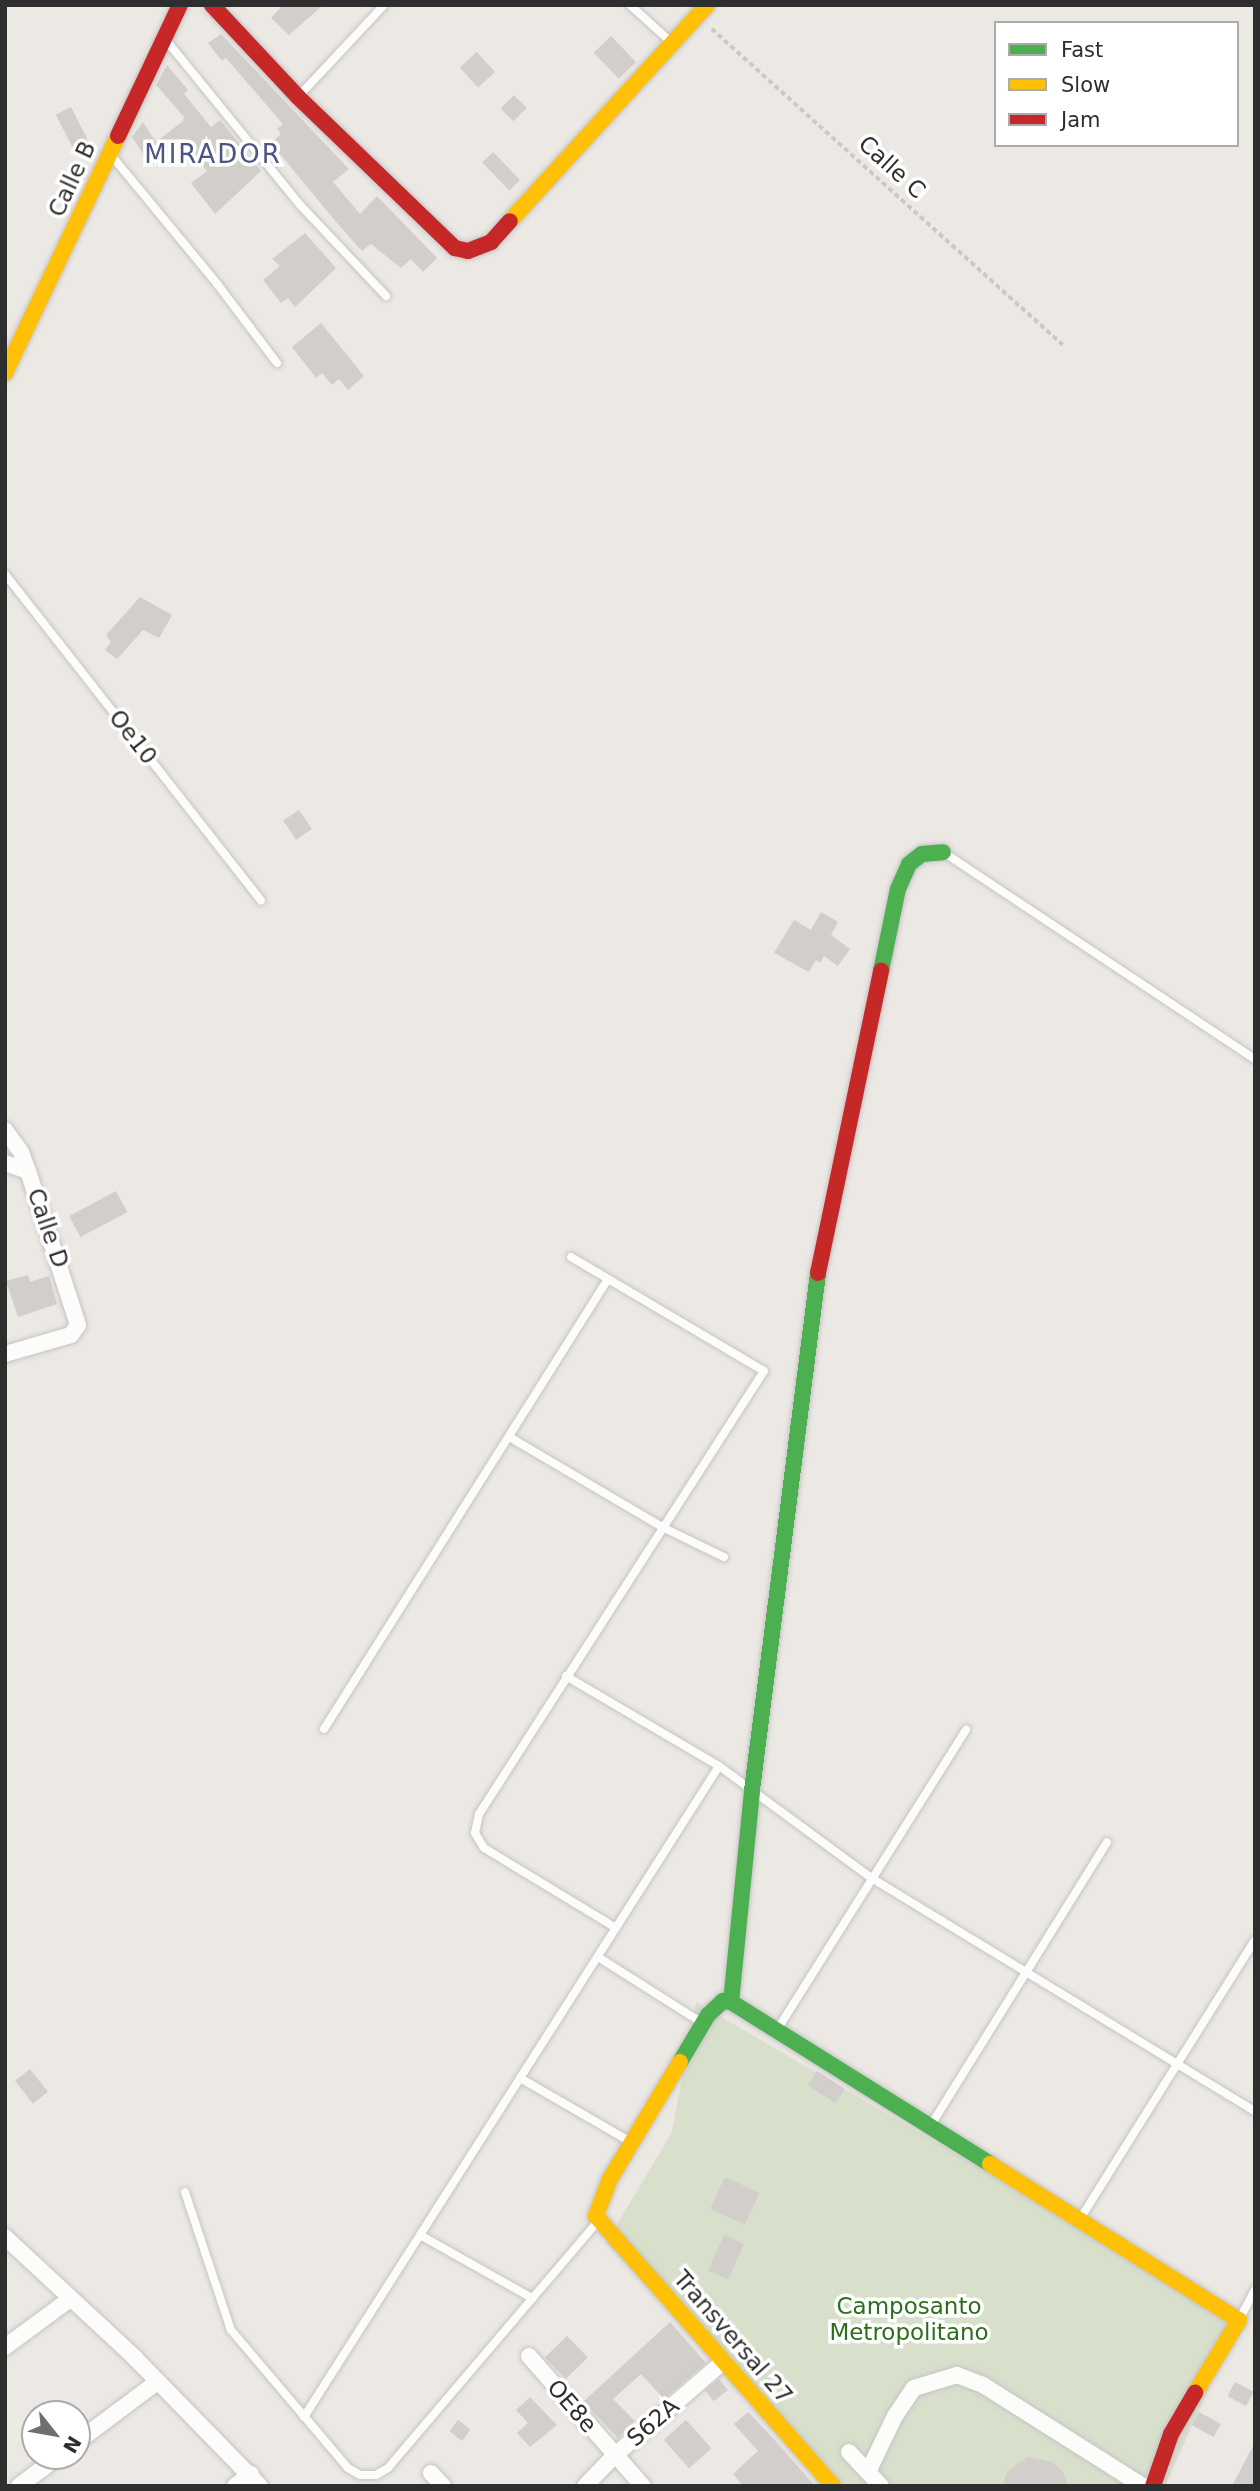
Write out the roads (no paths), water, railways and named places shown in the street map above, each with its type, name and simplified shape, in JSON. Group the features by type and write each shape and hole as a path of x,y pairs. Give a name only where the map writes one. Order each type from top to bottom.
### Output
{"street":[{"name":"Calle B","path":"5,373 180,5"},
{"path":"212,5 298,97 455,248 468,251 491,242 702,11"},
{"path":"731,2002 752,1790 817,1278 898,889 909,864 922,854 943,852"},
{"name":"Calle D","path":"5,1130 21,1152 77,1319 76,1330 71,1335 5,1354"},
{"path":"5,1163 28,1171"},
{"path":"599,2220 596,2216 597,2207 632,2142 703,2023 723,2001 731,2002 1239,2320 1171,2434 1153,2486"},
{"name":"Transversal 27","path":"599,2220 833,2486"},
{"path":"5,2237 135,2358 156,2383 256,2480 235,2486"},
{"path":"5,2347 71,2299"},
{"name":"OE8e","path":"529,2356 643,2486"},
{"name":"S62A","path":"585,2486 614,2455 724,2361"},
{"path":"868,2472 895,2416 914,2388 957,2375 983,2385 1143,2486"},
{"path":"91,2432 156,2383"},
{"path":"849,2452 881,2486"},
{"path":"19,2486 40,2470"},
{"path":"430,2473 443,2486"}],"lane":[{"path":"298,97 384,5"},
{"path":"630,5 671,42"},
{"path":"164,37 300,206 386,296"},
{"path":"109,153 218,285 277,363"},
{"name":"Oe10","path":"5,574 261,900"},
{"path":"943,852 1255,1059"},
{"path":"571,1257 764,1371 479,1814 475,1833 484,1848 616,1928"},
{"path":"324,1729 511,1438 608,1279"},
{"path":"511,1438 663,1527 724,1557"},
{"path":"566,1676 719,1766 873,1879 1255,2111"},
{"path":"777,2031 967,1731"},
{"path":"304,2417 719,1766"},
{"path":"930,2127 1107,1842"},
{"path":"1079,2220 1255,1940"},
{"path":"598,1956 703,2023"},
{"path":"520,2078 632,2142"},
{"path":"186,2192 231,2330 348,2468 360,2475 376,2475 388,2468 599,2220"},
{"path":"420,2235 532,2298"},
{"path":"1239,2320 1255,2290"}],"district":[{"name":"MIRADOR","path":"213,155"}],"park label":[{"name":"Camposanto Metropolitano","path":"909,2319"}]}
